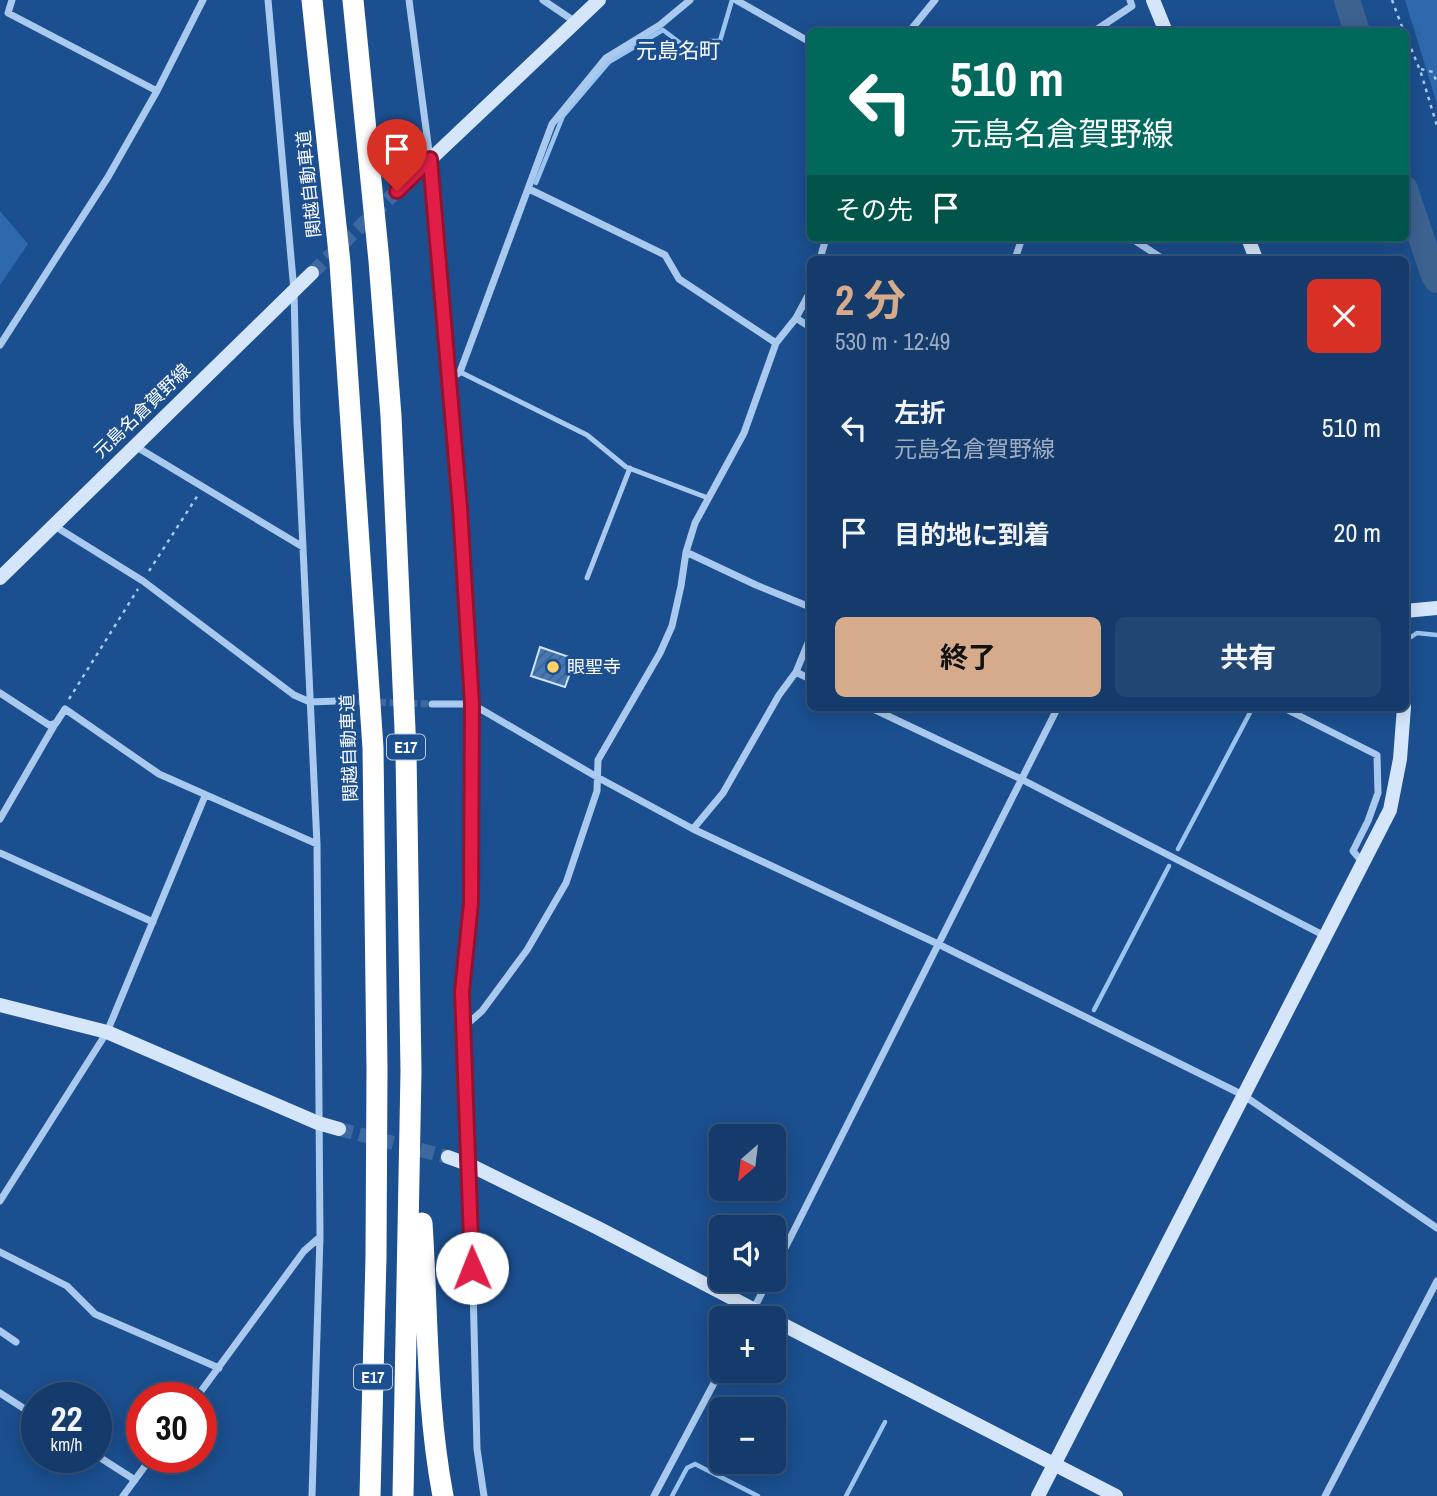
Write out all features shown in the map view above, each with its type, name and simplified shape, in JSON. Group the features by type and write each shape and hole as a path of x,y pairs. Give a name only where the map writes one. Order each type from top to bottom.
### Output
{"highway":[{"name":"関越自動車道","path":"313,0 340,263 373,748 377,1069 370,1496"},
{"name":"E17","path":"353,0 379,261 391,416 406,752 411,1071 403,1496"},
{"path":"411,1071 432,1406 443,1496"},
{"path":"359,1496 365,1364 376,1257"}],"street":[{"path":"12,0 4,14 158,92"},
{"path":"0,345 108,177 158,92 203,0"},
{"path":"268,0 294,291 317,844 320,1237 312,1496"},
{"path":"410,0 430,159 460,508 472,704 471,903 462,992 470,1165 477,1449 484,1496"},
{"path":"543,0 574,21"},
{"path":"397,191 599,0"},
{"path":"447,380 460,372 552,124 606,58 660,25 690,0"},
{"path":"736,0 807,40"},
{"path":"912,28 935,0"},
{"path":"1099,28 1132,6 1129,0"},
{"path":"1153,0 1164,28"},
{"path":"529,190 665,255 679,278 776,343"},
{"path":"1137,242 1158,256"},
{"name":"元島名倉賀野線","path":"0,578 312,273"},
{"path":"464,1027 482,1010 527,950 566,883 597,791 598,760 660,653 672,626 686,552 695,523 744,433 776,343 796,318 807,298"},
{"path":"796,318 807,325"},
{"path":"134,445 303,547"},
{"path":"53,525 142,581 294,695 310,702 337,701"},
{"path":"686,552 807,606"},
{"path":"1409,611 1437,608"},
{"path":"693,829 723,793 779,695 796,672 807,645"},
{"path":"796,672 807,678"},
{"path":"0,693 50,725 56,723"},
{"path":"432,704 472,704 693,829 938,944 1243,1095 1437,1228"},
{"path":"0,819 65,709 159,774 317,844"},
{"path":"877,711 1021,779 1327,937"},
{"path":"786,1245 1056,711"},
{"path":"1290,711 1377,755 1378,793 1353,851 1363,864"},
{"path":"1038,1496 1390,810 1400,760 1404,711"},
{"path":"0,1201 107,1032 205,796"},
{"path":"0,853 153,922"},
{"path":"0,1005 107,1032 318,1123 339,1129"},
{"path":"448,1157 470,1165 598,1228 737,1306"},
{"path":"208,1382 304,1251 320,1237"},
{"path":"0,1252 67,1286 94,1314 219,1368"},
{"path":"1325,1496 1437,1281"},
{"path":"786,1326 1116,1496"},
{"path":"0,1331 16,1342"},
{"path":"654,1496 714,1383"},
{"path":"0,1393 21,1407"},
{"path":"112,1465 135,1479"},
{"path":"123,1496 140,1473"}],"lane":[{"path":"460,372 587,435 630,468 708,498"},
{"path":"587,578 630,468"}],"path":[{"path":"1392,0 1403,28"},
{"path":"1409,43 1437,126"},
{"path":"1419,69 1433,72 1437,83"},
{"path":"65,709 74,690 203,487"}],"shaded area":[{"path":"1405,0 1437,0 1437,104"},
{"path":"0,211 28,244 0,285"}],"building":[{"name":"眼聖寺","path":"540,647 575,659 565,687 531,676"}],"waterway":[{"path":"536,183 563,116 609,62 663,30 692,52 709,41 720,41 732,0"},
{"path":"1347,0 1356,28"},
{"path":"1409,201 1437,280"},
{"path":"1409,638 1417,633 1437,635"},
{"path":"1178,849 1251,711"},
{"path":"1094,1010 1169,866"},
{"path":"846,1496 885,1422"},
{"path":"672,1496 687,1468 695,1464 758,1496"}],"tunnel":[{"path":"312,273 397,191"},
{"path":"337,701 432,704"},
{"path":"339,1129 448,1157"}],"place":[{"name":"眼聖寺","path":"553,667"}],"district":[{"name":"元島名町","path":"678,51"}],"route":[{"path":"397,191 430,159 460,508 472,704 471,903 462,992 472,1268"}]}
